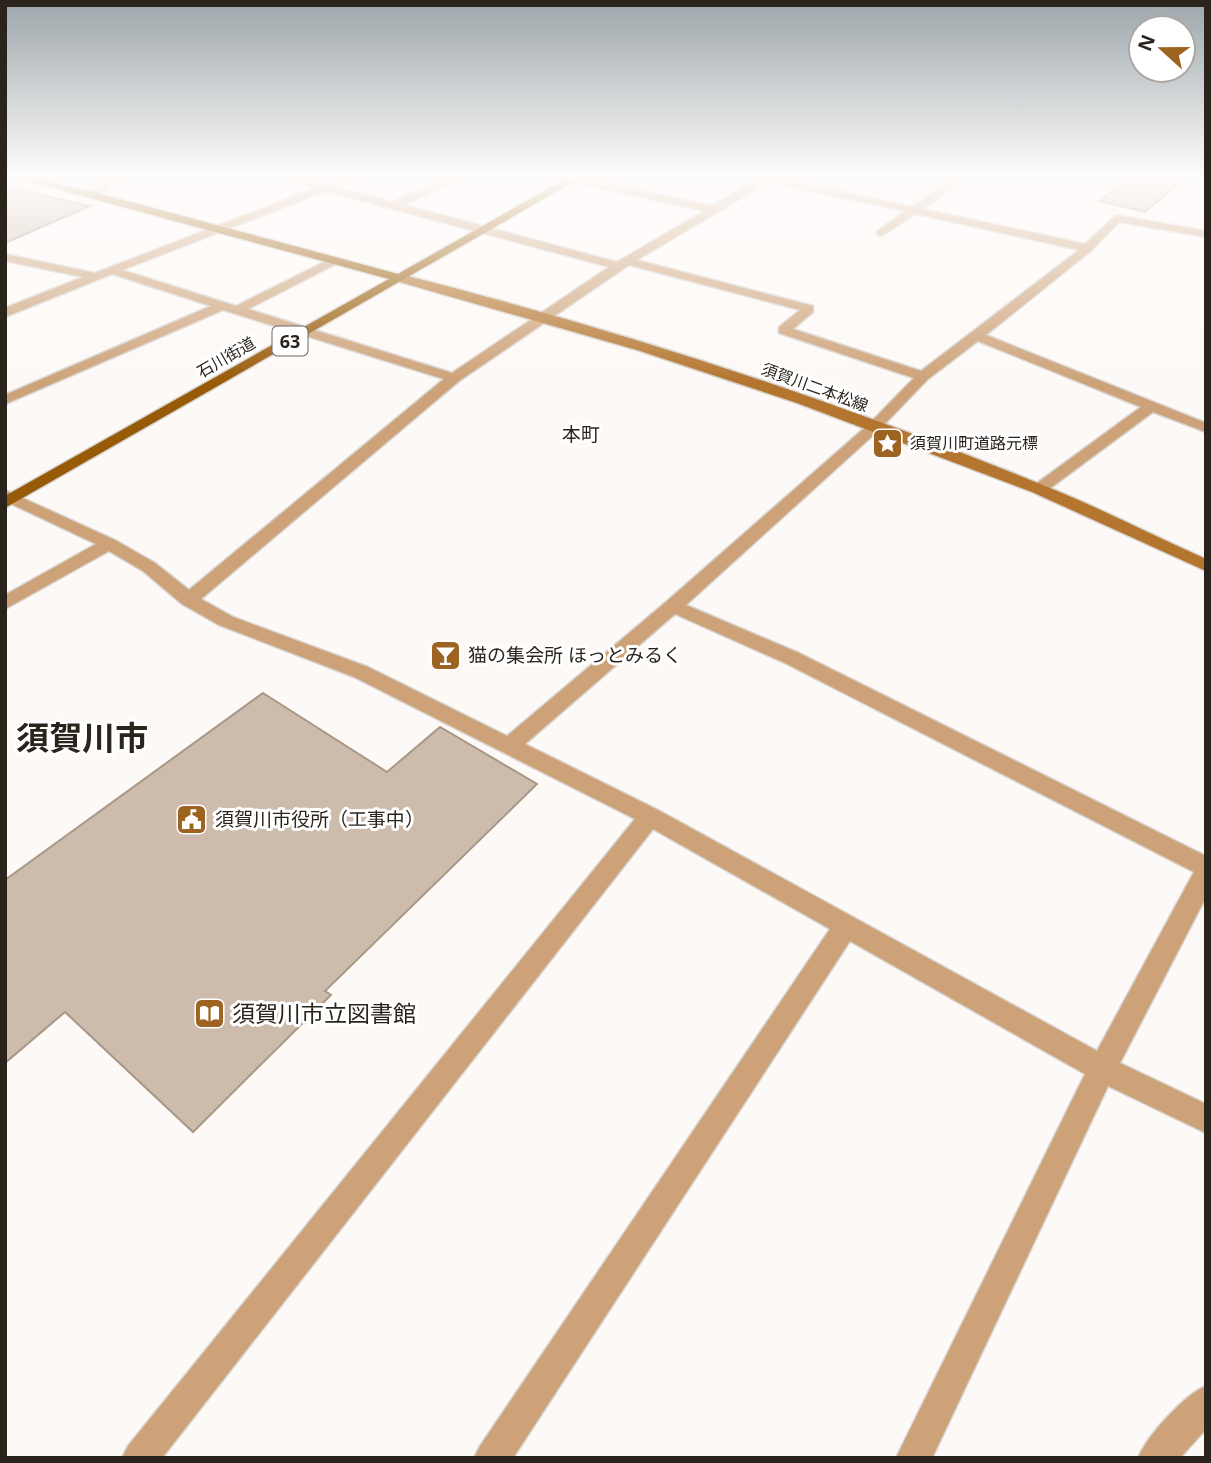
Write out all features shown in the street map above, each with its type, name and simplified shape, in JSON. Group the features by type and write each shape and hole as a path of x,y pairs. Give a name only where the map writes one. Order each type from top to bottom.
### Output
{"main road":[{"path":"285,246 400,278"},
{"name":"石川街道","path":"8,499 454,246"},
{"name":"須賀川二本松線","path":"400,278 543,316 724,373 1039,489 1206,566"}],"street":[{"path":"5,313 173,246"},
{"path":"549,246 809,309 784,330 923,376"},
{"path":"189,600 454,378 543,316 653,246"},
{"path":"1079,246 1087,248"},
{"path":"509,746 673,607 874,427 923,376 1087,248"},
{"path":"5,257 99,277"},
{"path":"237,310 336,260"},
{"path":"113,271 454,378"},
{"path":"5,400 221,306"},
{"path":"977,336 1206,428"},
{"path":"1039,489 1151,407"},
{"path":"8,499 109,544 149,567 189,600 226,621 361,672 650,817 1102,1069 1206,1119"},
{"path":"5,603 109,544"},
{"path":"673,607 792,658 1206,867"},
{"path":"140,1458 650,817"},
{"path":"914,1458 1102,1069 1206,873"},
{"path":"492,1458 846,926"},
{"path":"1156,1458 1206,1403"}],"building":[{"path":"263,693 387,772 440,727 537,784 325,991 331,995 193,1132 65,1012 5,1063 5,880"}],"place":[{"name":"須賀川町道路元標","path":"887,443"},
{"name":"猫の集会所 ほっとみるく","path":"445,655"},
{"name":"須賀川市役所（工事中）","path":"192,819"},
{"name":"須賀川市立図書館","path":"209,1013"}],"district":[{"name":"本町","path":"581,434"},
{"name":"須賀川市","path":"82,737"}]}
